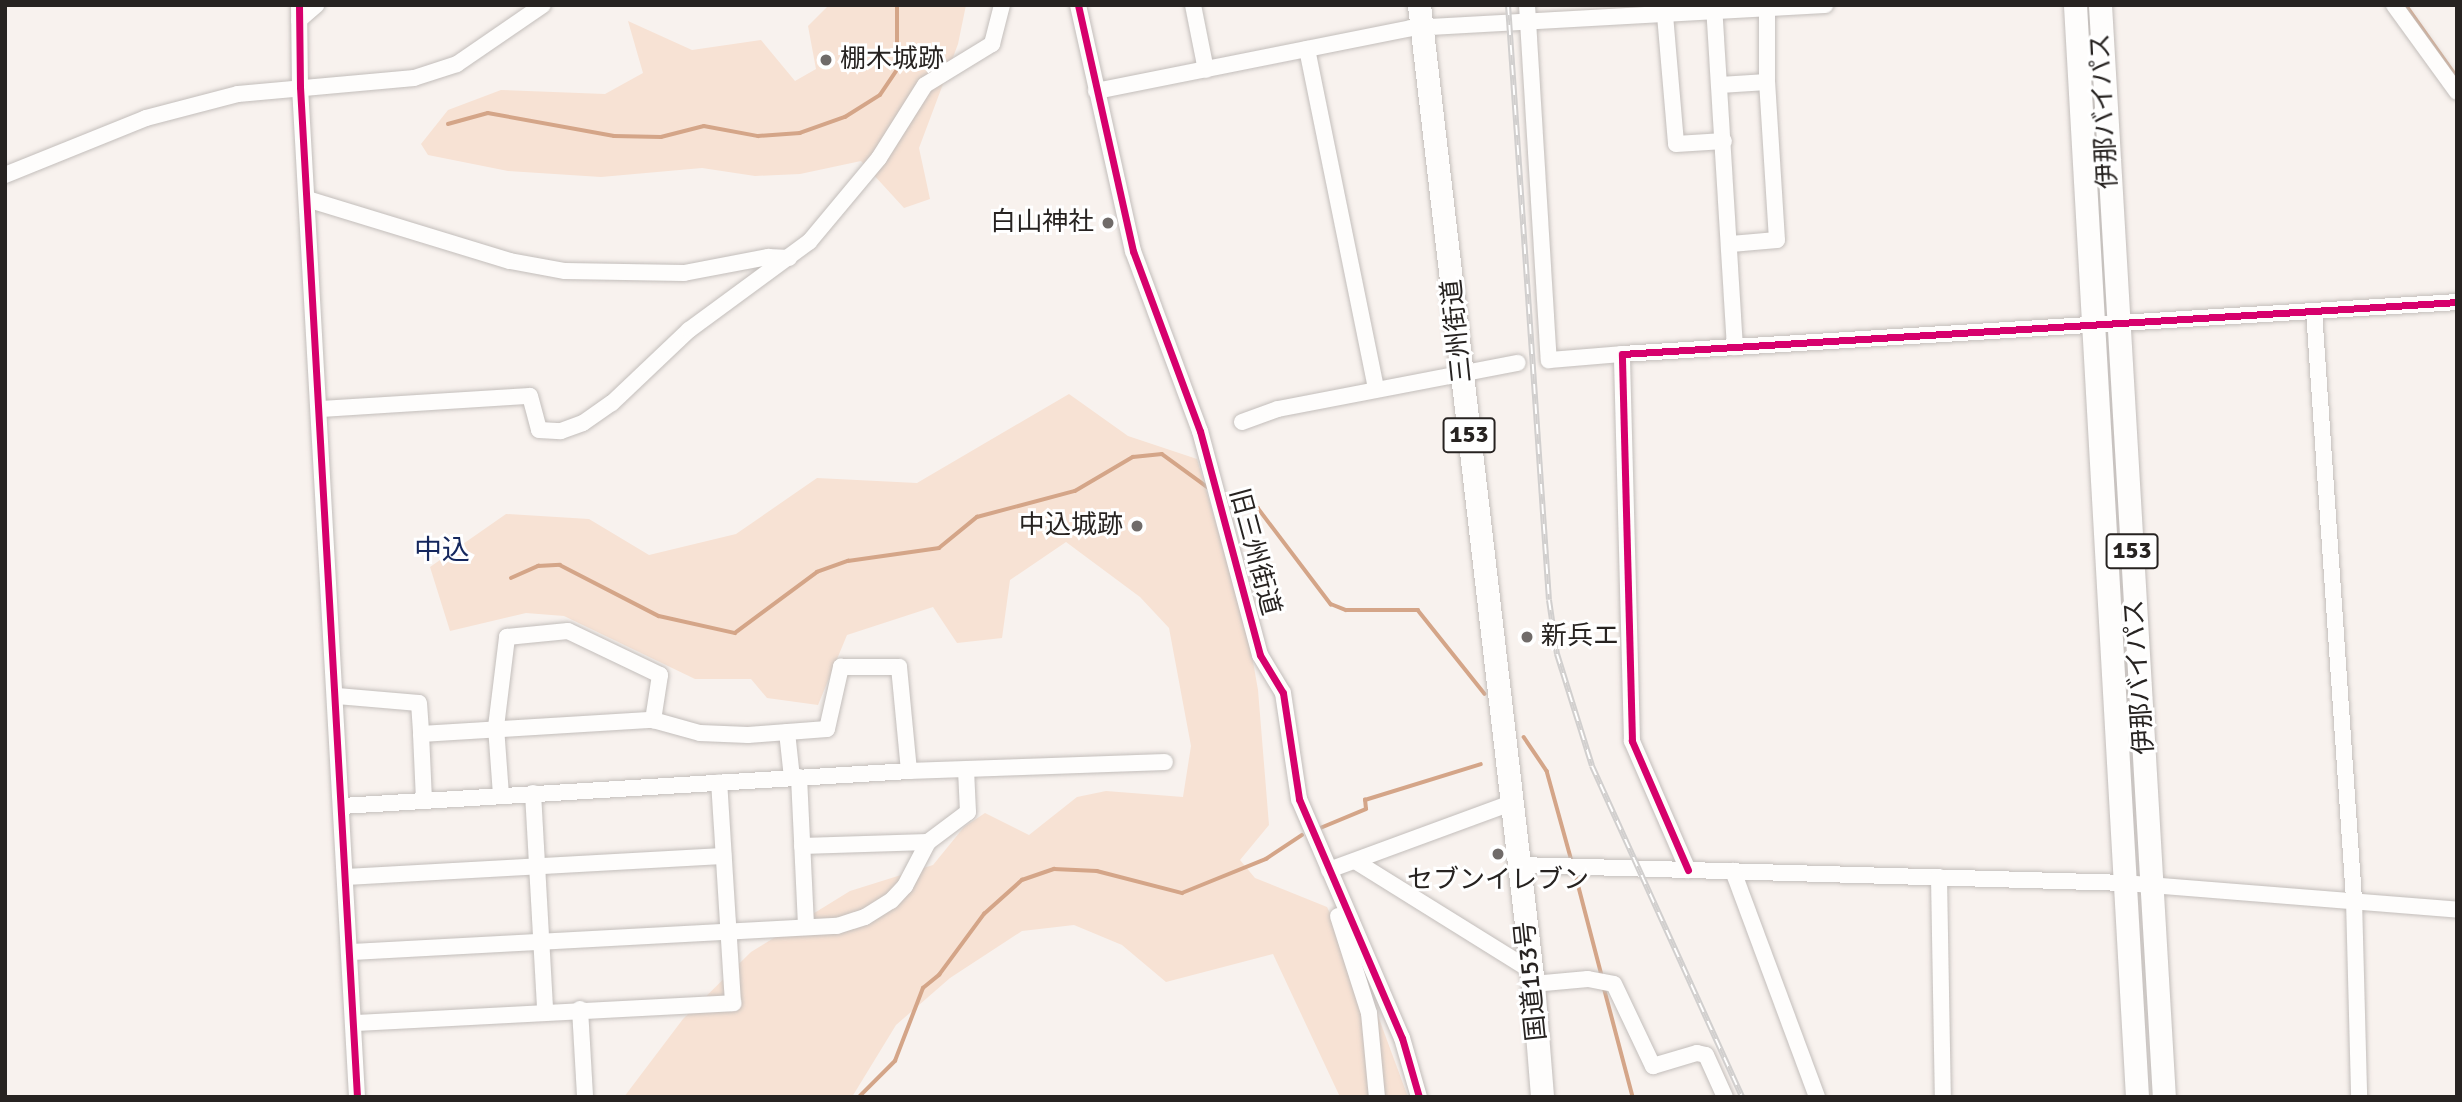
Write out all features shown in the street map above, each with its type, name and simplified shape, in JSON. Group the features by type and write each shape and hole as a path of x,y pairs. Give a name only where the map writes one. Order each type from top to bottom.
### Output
{"highway":[{"name":"伊那バイパス","path":"2075,5 2137,1097"},
{"name":"伊那バイパス","path":"2100,5 2116,322 2164,1097"},
{"name":"三州街道","path":"1421,16 1520,865"},
{"name":"国道153号","path":"1520,865 1533,977 1542,1097"}],"street":[{"path":"316,5 299,13 300,87 321,409 345,877 352,952 357,1097"},
{"path":"5,175 146,118 238,94 425,75 457,64 543,5"},
{"path":"321,409 530,396 539,430 561,431 583,423 612,402 689,330 809,242 879,158 925,85 992,44 1002,5"},
{"name":"旧三州街道","path":"1078,5 1133,251 1200,431 1260,655 1283,693 1299,799 1402,1038 1419,1097"},
{"path":"1193,5 1206,69"},
{"path":"1527,5 1549,360 2457,302"},
{"path":"1096,91 1307,49 1421,16 1528,24 1665,15 1714,8 1767,9 1825,5"},
{"path":"2394,5 2457,92"},
{"path":"1714,8 1731,244 1735,347"},
{"path":"1731,244 1777,240 1767,82 1767,9"},
{"path":"1665,15 1676,144 1724,141"},
{"path":"1307,49 1376,388"},
{"path":"1720,85 1767,82"},
{"path":"307,199 510,261 565,271 629,276 684,273 768,257 789,258"},
{"path":"2314,311 2354,900 2359,1097"},
{"path":"1622,354 1632,741 1688,870"},
{"path":"1242,422 1278,409 1376,388 1518,363"},
{"path":"501,795 496,727 507,637 568,631 660,675 653,720"},
{"path":"421,734 496,727 653,720 700,733 827,729 841,667 899,667 909,771"},
{"path":"337,696 419,703 424,800"},
{"path":"787,732 796,778 806,927"},
{"path":"342,806 909,771 1165,762"},
{"path":"352,952 541,939 837,926 865,917 891,901 905,886 928,842 968,812 966,770"},
{"path":"355,1023 733,1003 719,782"},
{"path":"533,793 545,1011"},
{"path":"1377,1097 1369,1013 1353,953 1328,890 1329,870 1511,803"},
{"path":"802,846 928,842"},
{"path":"345,877 537,864 723,856"},
{"path":"1355,860 1533,977 1602,980 1618,990 1653,1066 1697,1053 1706,1055 1725,1097"},
{"path":"1520,865 2152,884 2457,910"},
{"path":"1733,871 1817,1097"},
{"path":"1939,877 1944,1097"},
{"path":"580,1009 585,1097"}],"shaded area":[{"path":"829,5 966,5 958,44 919,148 930,199 904,208 861,161 800,174 755,176 702,168 601,177 508,171 428,155 421,144 448,110 501,90 605,94 643,73 628,21 692,50 761,40 795,81 816,69 808,26"},
{"path":"1069,394 1128,436 1197,459 1248,633 1258,690 1269,825 1240,860 1255,878 1327,907 1371,997 1408,1097 1340,1097 1273,954 1166,982 1122,945 1074,925 1022,931 950,978 896,1025 852,1097 624,1097 683,1019 751,952 850,891 933,865 964,827 985,813 1029,835 1077,797 1106,791 1183,797 1191,746 1169,628 1140,597 1066,542 1010,580 1002,638 957,643 933,607 847,635 818,705 767,698 751,679 695,679 564,616 526,613 450,631 430,567 506,514 589,519 649,555 736,534 817,478 917,483"}],"waterway":[{"path":"448,124 488,113 614,136 661,137 704,126 758,136 800,133 845,117 880,95 897,70 897,5"},
{"path":"2406,5 2457,77"},
{"path":"511,578 538,566 560,565 659,616 735,633 817,572 848,561 939,548 977,517 1075,491 1133,457 1162,454 1209,488"},
{"path":"1223,496 1258,508 1331,604 1346,610 1418,610 1485,694"},
{"path":"1524,737 1547,771 1572,861"},
{"path":"1318,829 1366,809 1365,800 1481,764"},
{"path":"859,1097 895,1061 923,988 939,975 984,914 1022,880 1054,869 1097,871 1182,893 1266,859 1302,835"},
{"path":"1575,872 1602,976"},
{"path":"1604,987 1633,1097"}],"railway":[{"path":"1508,5 1549,600 1557,654 1592,766 1742,1097"}],"cycle path":[{"path":"299,5 300,87 357,1097"},
{"path":"1078,5 1133,251 1200,431 1260,655 1283,693 1299,799 1402,1038 1419,1097"},
{"path":"1688,870 1632,741 1622,354 2457,302"}],"place":[{"name":"棚木城跡","path":"826,60"},
{"name":"白山神社","path":"1108,223"},
{"name":"中込城跡","path":"1137,526"},
{"name":"新兵エ","path":"1527,637"},
{"name":"セブンイレブン","path":"1498,854"}],"district":[{"name":"中込","path":"442,550"}]}
